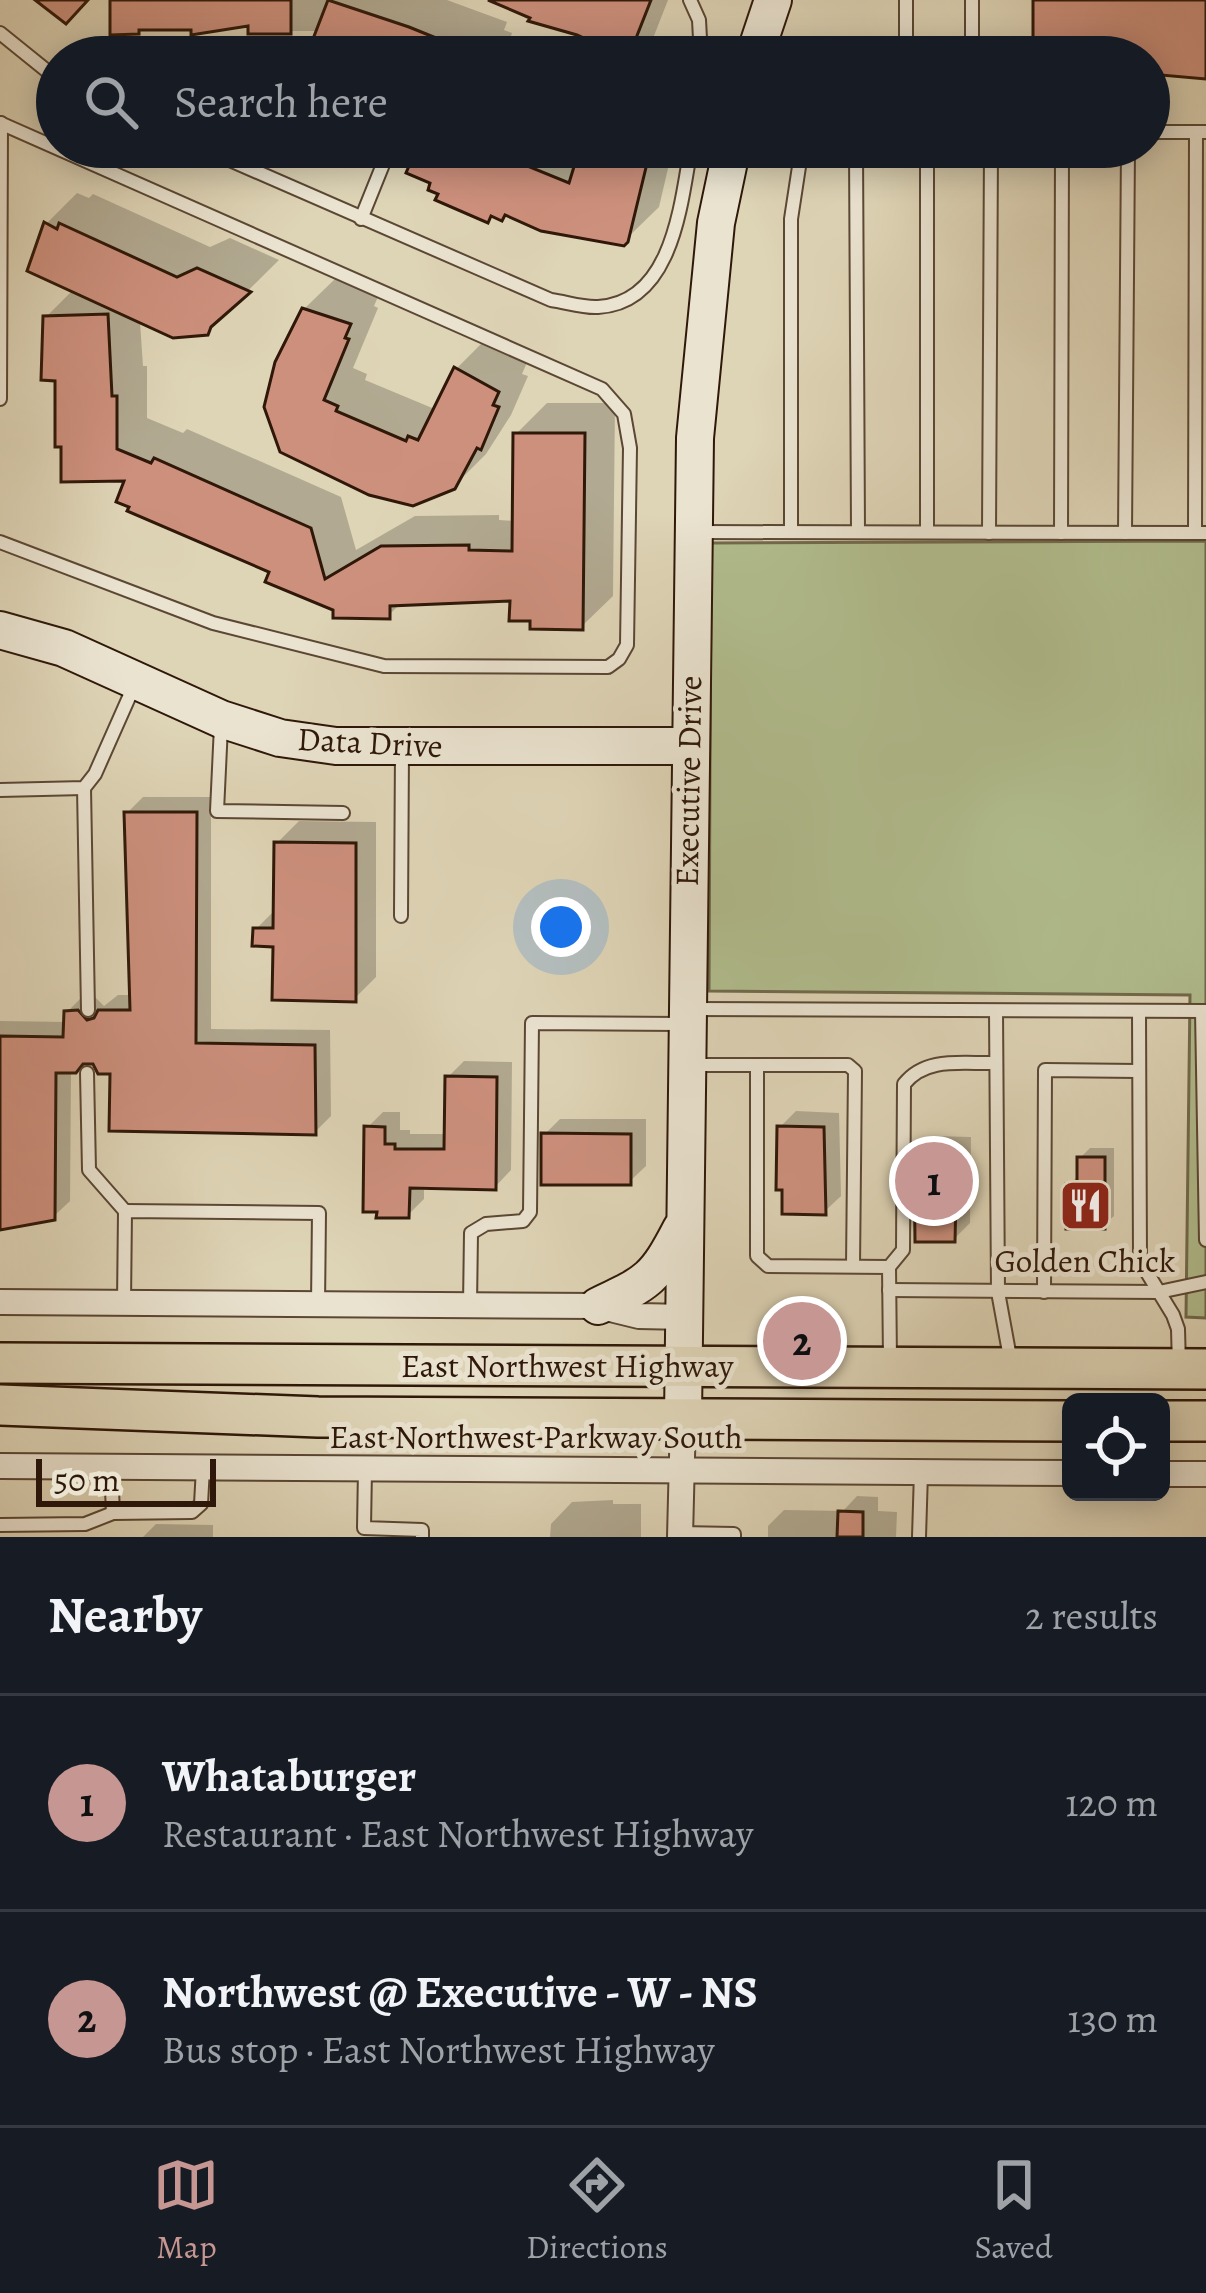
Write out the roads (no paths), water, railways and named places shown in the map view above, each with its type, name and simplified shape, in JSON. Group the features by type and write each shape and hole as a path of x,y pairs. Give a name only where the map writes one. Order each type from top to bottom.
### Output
{"main road":[{"name":"East Northwest Highway","path":"0,1363 1192,1369"},
{"name":"East Northwest Highway","path":"0,1405 273,1416 1062,1421"},
{"path":"1170,1421 1206,1421"}],"street":[{"path":"761,36 773,0"},
{"name":"Executive Drive","path":"683,1418 692,532 704,322 728,168"},
{"name":"Data Drive","path":"0,630 64,648 221,718 280,738 336,746 688,746"},
{"path":"598,1306 644,1284 659,1271 686,1220"},
{"path":"0,1302 598,1306 639,1316 686,1316"},
{"path":"680,1535 683,1418"},
{"name":"East Northwest Parkway South","path":"0,1466 1062,1473"},
{"path":"1170,1474 1206,1474"}],"lane":[{"path":"690,0 700,36"},
{"path":"906,0 906,36"},
{"path":"972,0 972,36"},
{"path":"0,33 36,62"},
{"path":"0,399 1,123 36,138"},
{"path":"692,532 1200,533 1201,132 1170,132"},
{"path":"0,542 213,623 384,666 608,667 627,645 630,448 624,414 602,389 103,168"},
{"path":"247,168 551,300 601,307 641,292 662,260 677,221 687,168"},
{"path":"361,219 382,168"},
{"path":"791,532 791,219 799,168"},
{"path":"856,168 858,532"},
{"path":"927,168 927,532"},
{"path":"989,533 991,168"},
{"path":"1061,533 1062,168"},
{"path":"1125,533 1128,168"},
{"path":"88,1010 84,788 95,774 137,679"},
{"path":"221,718 217,812 343,813"},
{"path":"401,916 403,747"},
{"path":"0,790 84,788"},
{"path":"996,1011 998,1292 1012,1368"},
{"path":"470,1306 471,1233 486,1224 523,1221 530,1212 532,1023 996,1011 1204,1011 1206,1240"},
{"path":"1139,1012 1140,1261 1178,1329 1192,1369"},
{"path":"890,1366 889,1267 903,1250 904,1084 914,1071 929,1064 996,1064"},
{"path":"686,1065 848,1065 855,1071 854,1267"},
{"path":"758,1065 758,1256 768,1266 889,1267"},
{"path":"1044,1292 1045,1070 1138,1071"},
{"path":"88,1073 89,1169 125,1211 124,1303"},
{"path":"125,1211 319,1213 318,1304"},
{"path":"889,1290 1159,1292 1206,1282"},
{"path":"0,1525 86,1524 113,1513 192,1512 201,1504 203,1466"},
{"path":"111,1467 113,1513"},
{"path":"365,1468 364,1528 422,1530 422,1537"},
{"path":"919,1537 921,1472"},
{"path":"680,1535 734,1537"}],"place":[{"name":"Whataburger","path":"934,1181"},
{"name":"Golden Chick","path":"1085,1206"},
{"name":"Northwest @ Executive - W - NS","path":"802,1341"}]}
